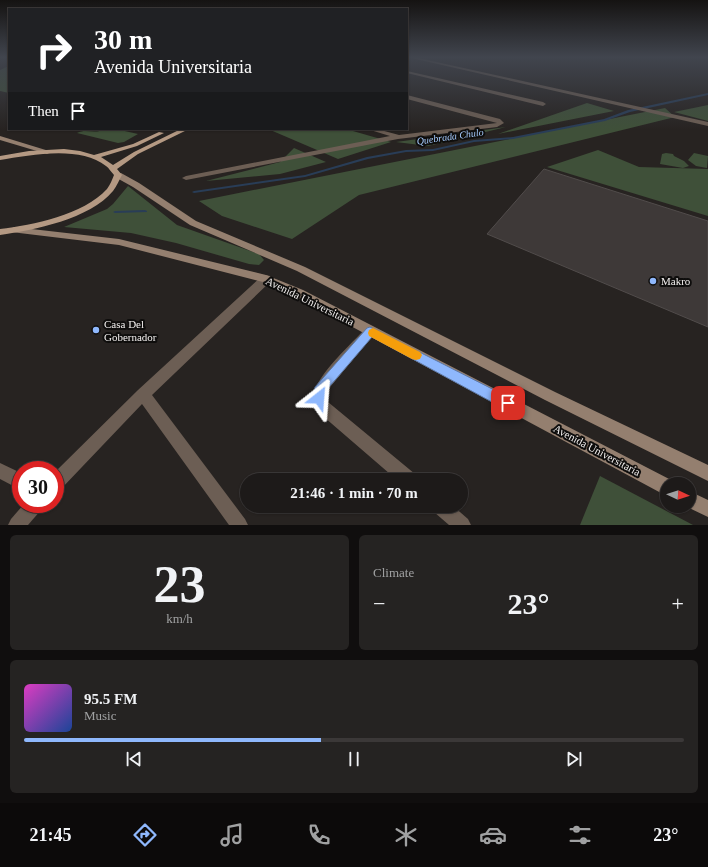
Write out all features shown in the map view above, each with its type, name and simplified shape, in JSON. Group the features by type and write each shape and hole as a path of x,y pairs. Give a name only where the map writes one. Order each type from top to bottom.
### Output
{"main road":[{"path":"94,157 135,145 168,130"},
{"path":"0,232 14,230 60,218 89,205 109,191 116,171 136,153 184,130"},
{"path":"0,138 47,152"},
{"path":"0,158 47,152 68,152 94,157 106,162 116,171 193,223 301,269 550,396 708,472"},
{"name":"Avenida Universitaria","path":"14,230 119,242 266,279 299,293 660,483"},
{"path":"696,502 708,508"}],"street":[{"path":"447,82 543,104"},
{"path":"520,82 708,124"},
{"path":"186,178 398,137 497,125 500,123 498,120 408,97"},
{"path":"374,130 398,137"},
{"path":"64,474 143,394 266,279"},
{"path":"370,331 326,382 320,391 319,398 322,406 401,473"},
{"path":"143,394 239,525"},
{"path":"0,471 12,477"},
{"path":"17,525 28,513"},
{"path":"448,513 462,525"}],"green space":[{"path":"0,82 8,82 8,93 0,91"},
{"path":"587,103 614,111 498,134"},
{"path":"708,105 708,121 674,112"},
{"path":"665,108 675,117 359,195 292,239 222,216 199,201"},
{"path":"506,127 428,146 396,142"},
{"path":"120,130 138,134 124,142 118,143 77,133 84,131"},
{"path":"270,130 349,130 391,142 338,159"},
{"path":"294,148 326,162 280,174 206,181 280,162"},
{"path":"598,150 639,167 708,169 708,216 547,167"},
{"path":"694,153 708,156 707,168 696,166 688,160"},
{"path":"662,154 673,154 689,166 683,168 660,164"},
{"path":"128,186 177,225 259,254 264,260 259,265 249,264 176,243 131,233 64,227 107,209"},
{"path":"600,476 660,508 660,513 670,513 693,525 580,525"}],"building":[{"name":"Makro","path":"544,169 708,221 708,327 487,234"}],"waterway":[{"name":"Quebrada Chulo","path":"194,192 305,176 367,158 406,151 433,150 474,141 513,138 605,120 629,111 708,94"},
{"path":"115,212 145,211"}],"slow traffic":[{"path":"373,333 416,355"}],"place":[{"name":"Makro","path":"653,281"},
{"name":"Casa Del Gobernador","path":"96,330"}],"route":[{"path":"319,398 320,391 326,382 370,331 508,403"}]}
